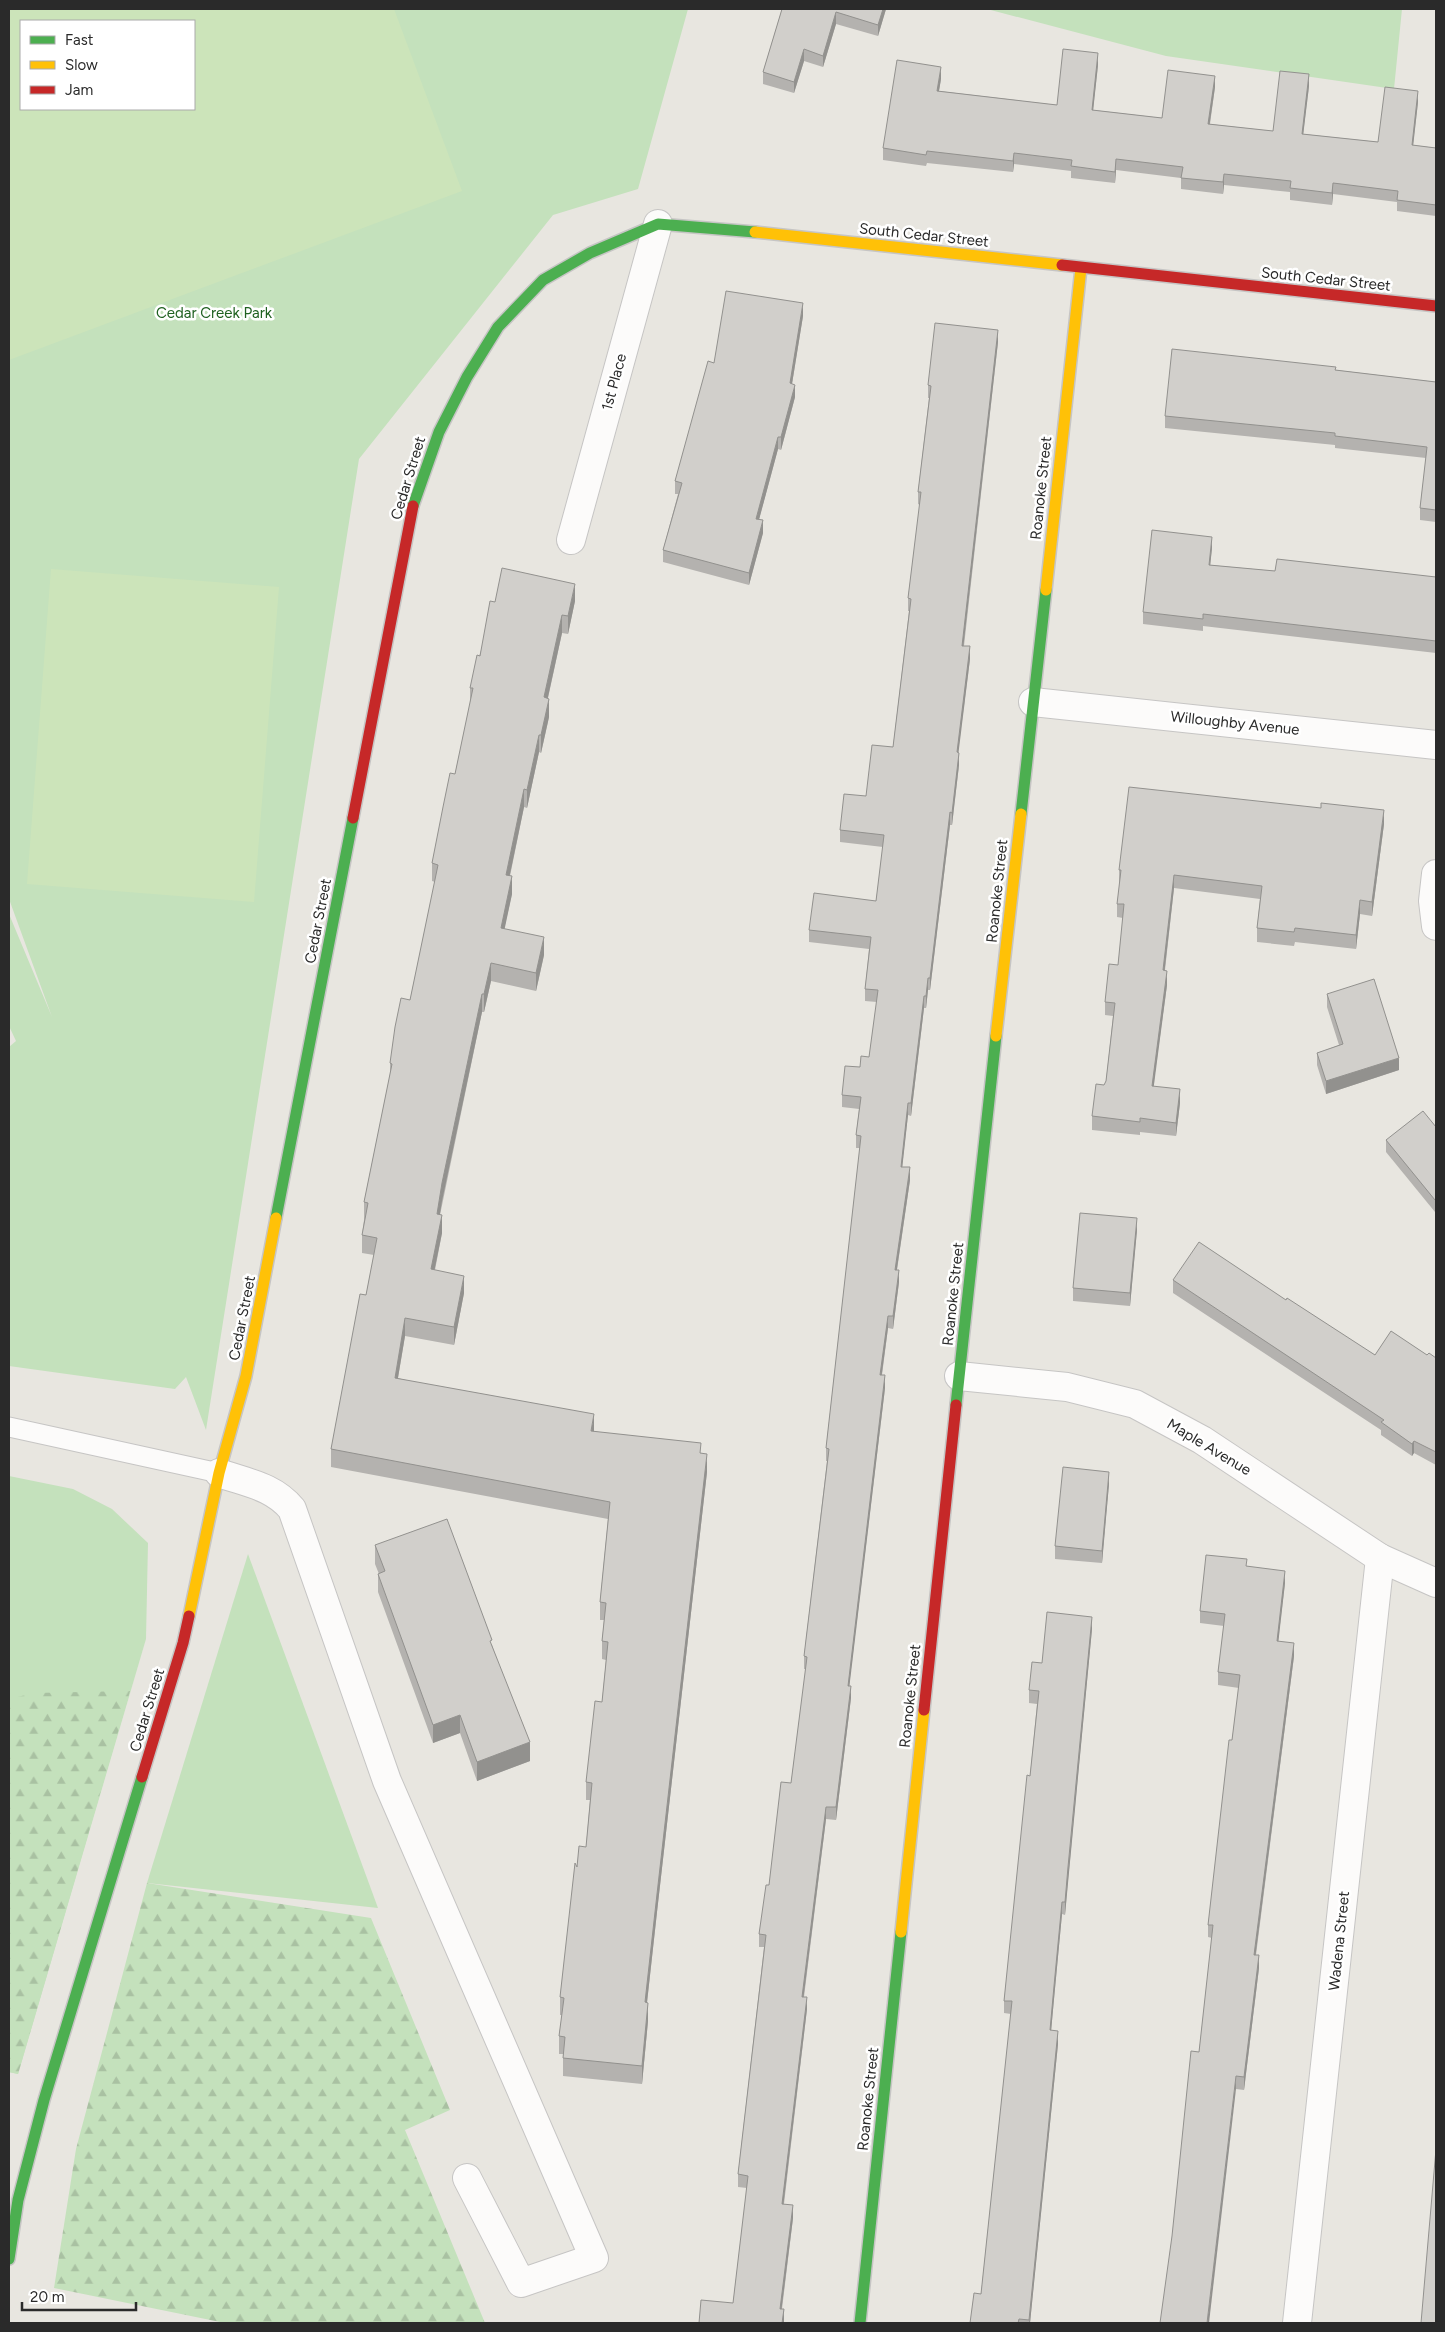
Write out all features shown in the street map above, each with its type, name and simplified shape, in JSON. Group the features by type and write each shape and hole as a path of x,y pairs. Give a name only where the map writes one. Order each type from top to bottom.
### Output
{"street":[{"name":"South Cedar Street","path":"467,377 498,327 543,280 590,253 658,224 728,229 1436,306"},
{"name":"1st Place","path":"571,540 658,224"},
{"name":"Roanoke Street","path":"860,2323 959,1376 1081,268"},
{"name":"Cedar Street","path":"9,2259 18,2200 44,2100 183,1643 219,1474 246,1376 412,508 439,432 467,377"},
{"name":"Willoughby Avenue","path":"1033,702 1436,745"},
{"path":"1436,874 1433,901 1436,926"},
{"name":"Maple Avenue","path":"959,1376 1067,1387 1135,1404 1202,1440 1380,1558 1436,1583"},
{"path":"219,1474 265,1488 281,1497 292,1509 387,1781 594,2258 521,2283 467,2178"},
{"name":"Wadena Street","path":"1297,2323 1380,1558"}],"lane":[{"path":"9,1427 219,1474"}],"green space":[{"name":"Cedar Creek Park","path":"9,9 688,9 638,189 553,215 359,459 206,1430 186,1377 175,1389 9,1366 9,1047 16,1041 9,1026 9,914 52,1017 9,899"},
{"path":"9,9 394,9 462,191 9,360"},
{"path":"987,9 1402,9 1394,89 1166,56"},
{"path":"51,569 279,587 254,902 27,884"},
{"path":"9,1476 73,1489 112,1509 148,1543 146,1639 18,2074 9,2072"},
{"path":"248,1554 378,1908 147,1883"},
{"path":"130,1691 18,2074 9,2072 9,1699 34,1693"},
{"path":"147,1883 371,1918 450,2110 405,2130 485,2323 225,2323 54,2288 76,2149"}],"building":[{"path":"782,9 883,9 878,25 836,12 823,56 804,49 794,82 763,72"},
{"path":"1063,49 1098,53 1092,110 1162,118 1168,70 1215,76 1208,124 1273,131 1280,71 1309,74 1302,134 1378,142 1385,87 1418,91 1412,145 1436,148 1436,205 1397,200 1398,191 1333,183 1332,193 1290,188 1291,181 1224,174 1223,182 1181,178 1183,167 1116,159 1115,172 1071,166 1072,160 1014,153 1013,161 927,151 926,155 883,148 897,60 941,67 937,91 1057,105"},
{"path":"726,291 803,303 790,383 795,385 781,437 778,437 756,519 763,520 749,573 663,550 682,483 675,481 708,361 714,363"},
{"path":"935,323 998,330 962,646 970,646 957,752 959,753 930,978 928,978 926,996 924,996 911,1103 908,1103 901,1167 910,1167 895,1270 899,1270 893,1316 888,1316 880,1375 885,1375 848,1686 851,1686 836,1807 826,1807 802,1997 807,1997 782,2204 793,2205 780,2309 784,2309 782,2323 699,2323 701,2300 733,2303 748,2176 738,2174 766,1935 759,1934 766,1885 769,1885 781,1782 791,1783 807,1657 804,1656 829,1449 826,1448 861,1136 856,1135 861,1097 842,1095 845,1066 860,1067 861,1056 869,1057 878,990 865,989 871,937 809,930 814,893 876,901 884,835 840,830 844,794 866,796 872,745 893,747 911,599 908,598 921,492 918,492 931,386 928,385"},
{"path":"1172,349 1336,367 1335,370 1436,382 1436,510 1420,508 1427,447 1335,436 1335,433 1165,416"},
{"path":"1152,530 1212,537 1209,565 1275,571 1277,559 1436,577 1436,641 1203,614 1203,619 1143,612"},
{"path":"502,568 575,584 568,616 562,615 544,697 549,699 527,790 524,789 506,875 512,876 501,928 544,937 536,973 491,963 484,994 482,994 442,1183 437,1214 442,1215 431,1269 464,1276 454,1327 405,1318 395,1378 594,1414 591,1431 701,1443 700,1453 707,1454 645,2002 648,2003 642,2066 563,2058 565,2037 559,2036 564,1998 560,1997 575,1863 577,1867 579,1846 586,1847 592,1783 586,1782 595,1701 602,1702 608,1642 602,1641 606,1603 600,1602 610,1502 331,1449 360,1294 366,1295 377,1238 362,1235 368,1203 364,1202 392,1064 390,1063 395,1027 401,998 410,1000 438,865 432,863 450,773 455,774 473,688 470,688 477,655 480,656 490,601 495,602"},
{"path":"1129,787 1321,808 1321,803 1384,810 1372,902 1360,900 1356,935 1295,928 1294,932 1257,928 1262,886 1174,875 1163,970 1167,971 1152,1086 1180,1089 1176,1123 1140,1118 1140,1122 1092,1116 1096,1084 1104,1085 1106,1081 1115,1003 1105,1002 1109,964 1118,965 1124,904 1117,904 1121,870 1119,870"},
{"path":"1374,979 1399,1058 1326,1081 1317,1053 1343,1044 1327,994"},
{"path":"1423,1111 1436,1127 1435,1200 1386,1140"},
{"path":"1080,1213 1137,1218 1130,1293 1073,1288"},
{"path":"1199,1242 1286,1300 1287,1298 1375,1355 1391,1331 1427,1355 1429,1353 1436,1358 1436,1452 1414,1441 1412,1444 1381,1422 1384,1420 1173,1280"},
{"path":"1063,1467 1109,1472 1102,1551 1055,1546"},
{"path":"447,1519 492,1640 490,1641 530,1742 477,1762 460,1715 433,1725 378,1574 385,1571 375,1545"},
{"path":"1206,1555 1247,1559 1246,1566 1285,1571 1277,1641 1294,1643 1254,1955 1259,1955 1244,2077 1236,2076 1207,2323 1160,2323 1172,2236 1191,2051 1199,2052 1213,1925 1208,1925 1229,1740 1232,1740 1240,1675 1218,1672 1225,1614 1200,1611"},
{"path":"1047,1612 1092,1617 1065,1902 1062,1902 1050,2030 1058,2031 1029,2320 1019,2319 1018,2323 970,2323 974,2293 981,2294 1012,2001 1004,2001 1027,1775 1030,1776 1039,1691 1029,1690 1032,1662 1042,1663"},
{"path":"1436,2149 1436,2323 1421,2323"}],"traffic: fast":[{"path":"413,506 439,432 467,377 498,327 543,280 590,253 658,224 755,232"},
{"path":"1021,814 1046,590"},
{"path":"276,1218 353,818"},
{"path":"956,1405 996,1036"},
{"path":"9,2259 18,2200 44,2100 142,1777"},
{"path":"860,2323 901,1932"}],"traffic: slow":[{"path":"755,232 1062,265"},
{"path":"1046,590 1081,268"},
{"path":"996,1036 1021,814"},
{"path":"189,1616 219,1473 246,1376 276,1218"},
{"path":"901,1932 924,1710"}],"traffic: jam":[{"path":"1062,265 1436,306"},
{"path":"353,818 413,506"},
{"path":"924,1710 956,1405"},
{"path":"142,1777 183,1643 189,1616"}]}
